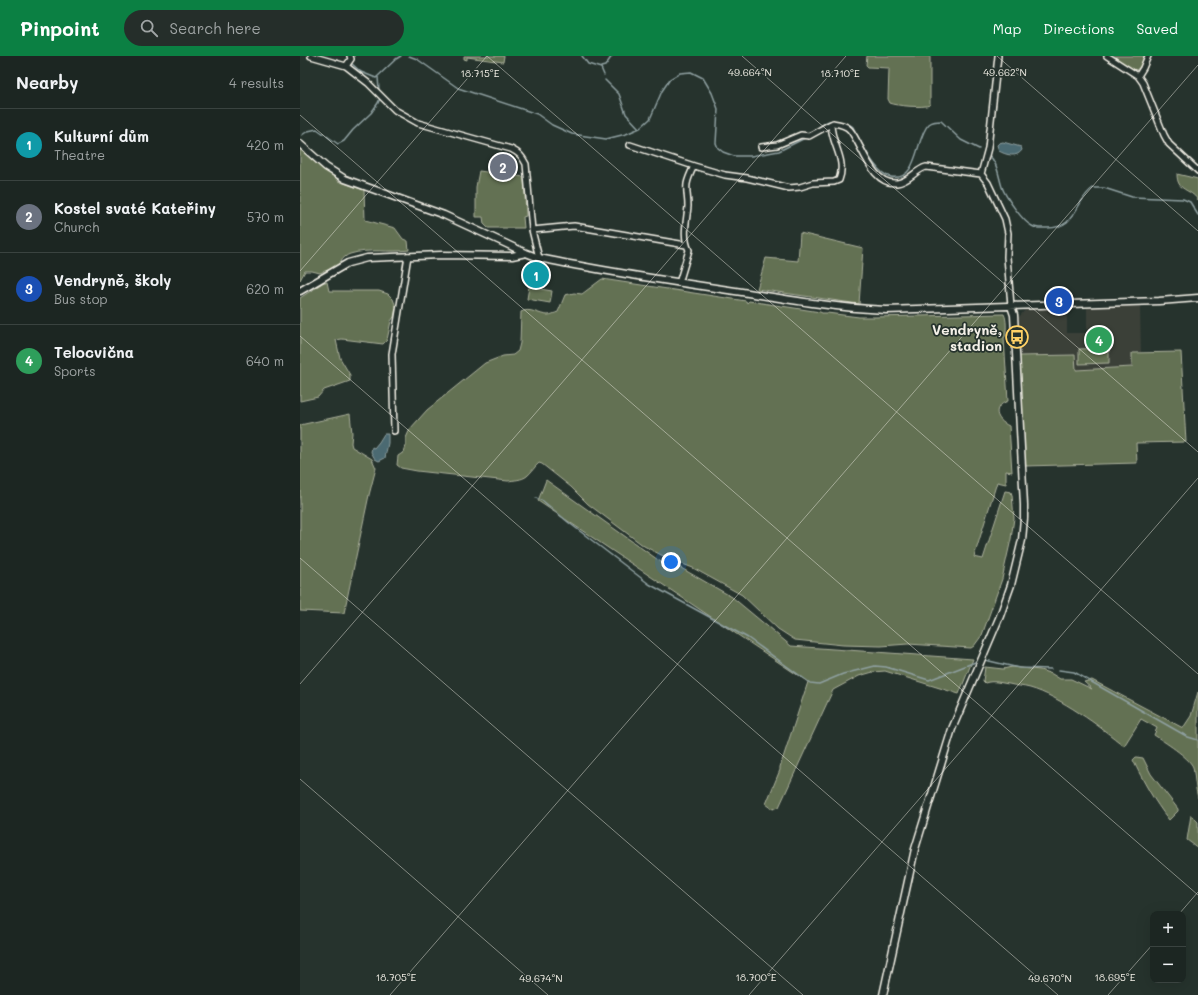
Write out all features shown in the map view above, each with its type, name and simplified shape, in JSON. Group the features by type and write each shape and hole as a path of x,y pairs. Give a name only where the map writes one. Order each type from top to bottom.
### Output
{"street":[{"path":"311,56 346,66 368,83 395,110 418,123 511,148 519,153 526,164 532,230 539,258"},
{"path":"346,66 351,59 350,56"},
{"path":"981,174 988,148 998,56"},
{"path":"1107,56 1138,76 1146,88 1164,135 1169,144 1198,171"},
{"path":"1138,76 1148,56"},
{"path":"761,148 777,145 803,135 809,136 833,123 841,124 850,130 874,172 886,181 897,183 906,181 920,169 926,167 981,174 988,184 1005,219 1008,233 1007,257 1010,306 1014,315 1021,449 1024,518 1022,540 1011,585 1000,616 952,729 915,849 883,995"},
{"path":"630,145 725,175 747,178 789,188 800,187 812,183 834,182 839,180 842,160 831,130 831,124"},
{"path":"300,144 326,167 346,179 444,215 526,254 592,269 678,283 855,308 886,310 1159,301 1198,298"},
{"path":"678,283 689,250 686,245 685,224 688,205 686,192 694,166"},
{"path":"532,230 574,226 686,245"},
{"path":"300,291 348,263 367,258 408,256 512,256 526,254"},
{"path":"394,431 392,354 408,256"}],"shaded area":[{"path":"1140,305 1141,352 1132,353 1132,367 1075,370 1075,355 1019,356 1019,317 1025,310 1067,308 1067,333 1087,333 1087,308"}],"green space":[{"path":"464,56 504,56 503,62 467,57 467,60 464,59"},
{"path":"867,56 930,56 930,105 910,106 890,103 888,99 889,68 868,67 866,65"},
{"path":"1112,56 1144,56 1140,67 1134,70"},
{"path":"300,148 336,176 338,181 364,190 365,220 395,228 403,239 408,241 409,250 357,252 345,257 330,270 320,273 305,271 300,280"},
{"path":"479,171 524,177 526,216 523,217 524,228 488,228 484,224 483,217 476,217 476,187"},
{"path":"1177,174 1198,179 1198,200 1179,184"},
{"path":"800,233 863,248 859,304 757,289 766,258 798,261"},
{"path":"602,279 746,301 747,303 749,301 822,313 859,317 1004,314 1006,319 1006,335 1004,338 1008,401 999,407 997,414 1001,420 1009,426 1012,472 1006,471 1006,484 997,482 974,557 983,559 1005,491 1011,492 1012,495 1014,518 1002,579 982,635 974,646 971,648 908,644 881,646 843,645 795,640 778,629 742,595 693,568 667,558 644,546 588,504 571,487 542,464 539,463 525,477 518,480 508,481 417,471 401,468 397,465 398,456 404,452 406,438 410,429 427,410 485,363 503,356 513,355 518,351 520,343 521,312 528,310 548,315 558,312 565,295 574,293 582,294"},
{"path":"324,282 327,282 329,291 379,291 388,294 393,299 396,307 394,317 391,321 387,340 383,344 342,339 336,340 340,358 350,375 350,381 324,390 318,397 300,401 300,298"},
{"path":"529,287 552,291 550,303 527,299"},
{"path":"1109,348 1109,363 1079,364 1079,349"},
{"path":"1181,352 1186,442 1136,443 1137,463 1025,466 1019,356 1075,355 1076,370 1132,367 1132,353"},
{"path":"350,414 352,447 372,459 376,468 344,613 300,611 300,425"},
{"path":"546,480 668,567 681,568 732,597 791,646 973,659 959,694 885,671 873,672 859,676 833,690 779,807 773,809 766,804 780,770 808,682 538,501"},
{"path":"985,667 1003,669 1012,667 1040,670 1052,674 1060,679 1071,679 1092,689 1084,682 1092,680 1183,728 1191,716 1198,692 1198,798 1191,763 1154,735 1157,728 1141,719 1124,746 1079,713 1041,692 1027,687 1000,682 985,683 983,681"},
{"path":"1136,757 1143,758 1151,774 1178,809 1178,811 1169,820 1141,776 1133,760"},
{"path":"1191,815 1198,822 1198,848 1187,840"}],"water":[{"path":"1003,142 1021,147 1022,150 1020,153 1008,155 999,151 997,145"},
{"path":"384,434 388,434 388,443 385,458 379,461 375,459 371,452 372,447 374,448"}],"waterway":[{"path":"351,63 361,72 376,78 401,56"},
{"path":"409,56 417,59 458,88 537,114 552,125 572,134 606,139 626,134 640,128 650,119 662,91 670,79 680,73 691,72 703,78 712,93 718,109 716,143 718,148 723,152 734,156 751,156 779,151 805,138"},
{"path":"582,56 588,64 601,68 604,75"},
{"path":"601,67 605,66 612,56"},
{"path":"378,77 379,90"},
{"path":"605,80 619,94 626,114 639,128"},
{"path":"302,135 308,131 317,129 338,144 344,141 371,113 380,98"},
{"path":"814,131 828,121 835,120 853,127 876,166 886,175 891,177 900,177 907,173 912,166 924,130 929,124 936,121 941,121 961,140 979,149"},
{"path":"988,154 996,165 1002,187 1010,202 1028,224 1036,228 1052,228 1065,224 1074,214 1085,195 1093,188 1104,188 1132,197 1183,199 1190,202 1198,215"},
{"path":"536,498 543,501 649,584 748,638 810,683 819,684 843,674 875,666 886,667 929,680 978,661"},
{"path":"985,660 1019,668 1051,669"},
{"path":"1059,670 1074,672 1188,737 1198,740"}],"place":[{"name":"Kostel svaté Kateřiny","path":"503,167"},
{"name":"Kulturní dům","path":"536,275"},
{"name":"Vendryně, školy","path":"1059,301"},
{"name":"Vendryně, stadion","path":"1017,337"},
{"name":"Telocvična","path":"1099,340"}]}
